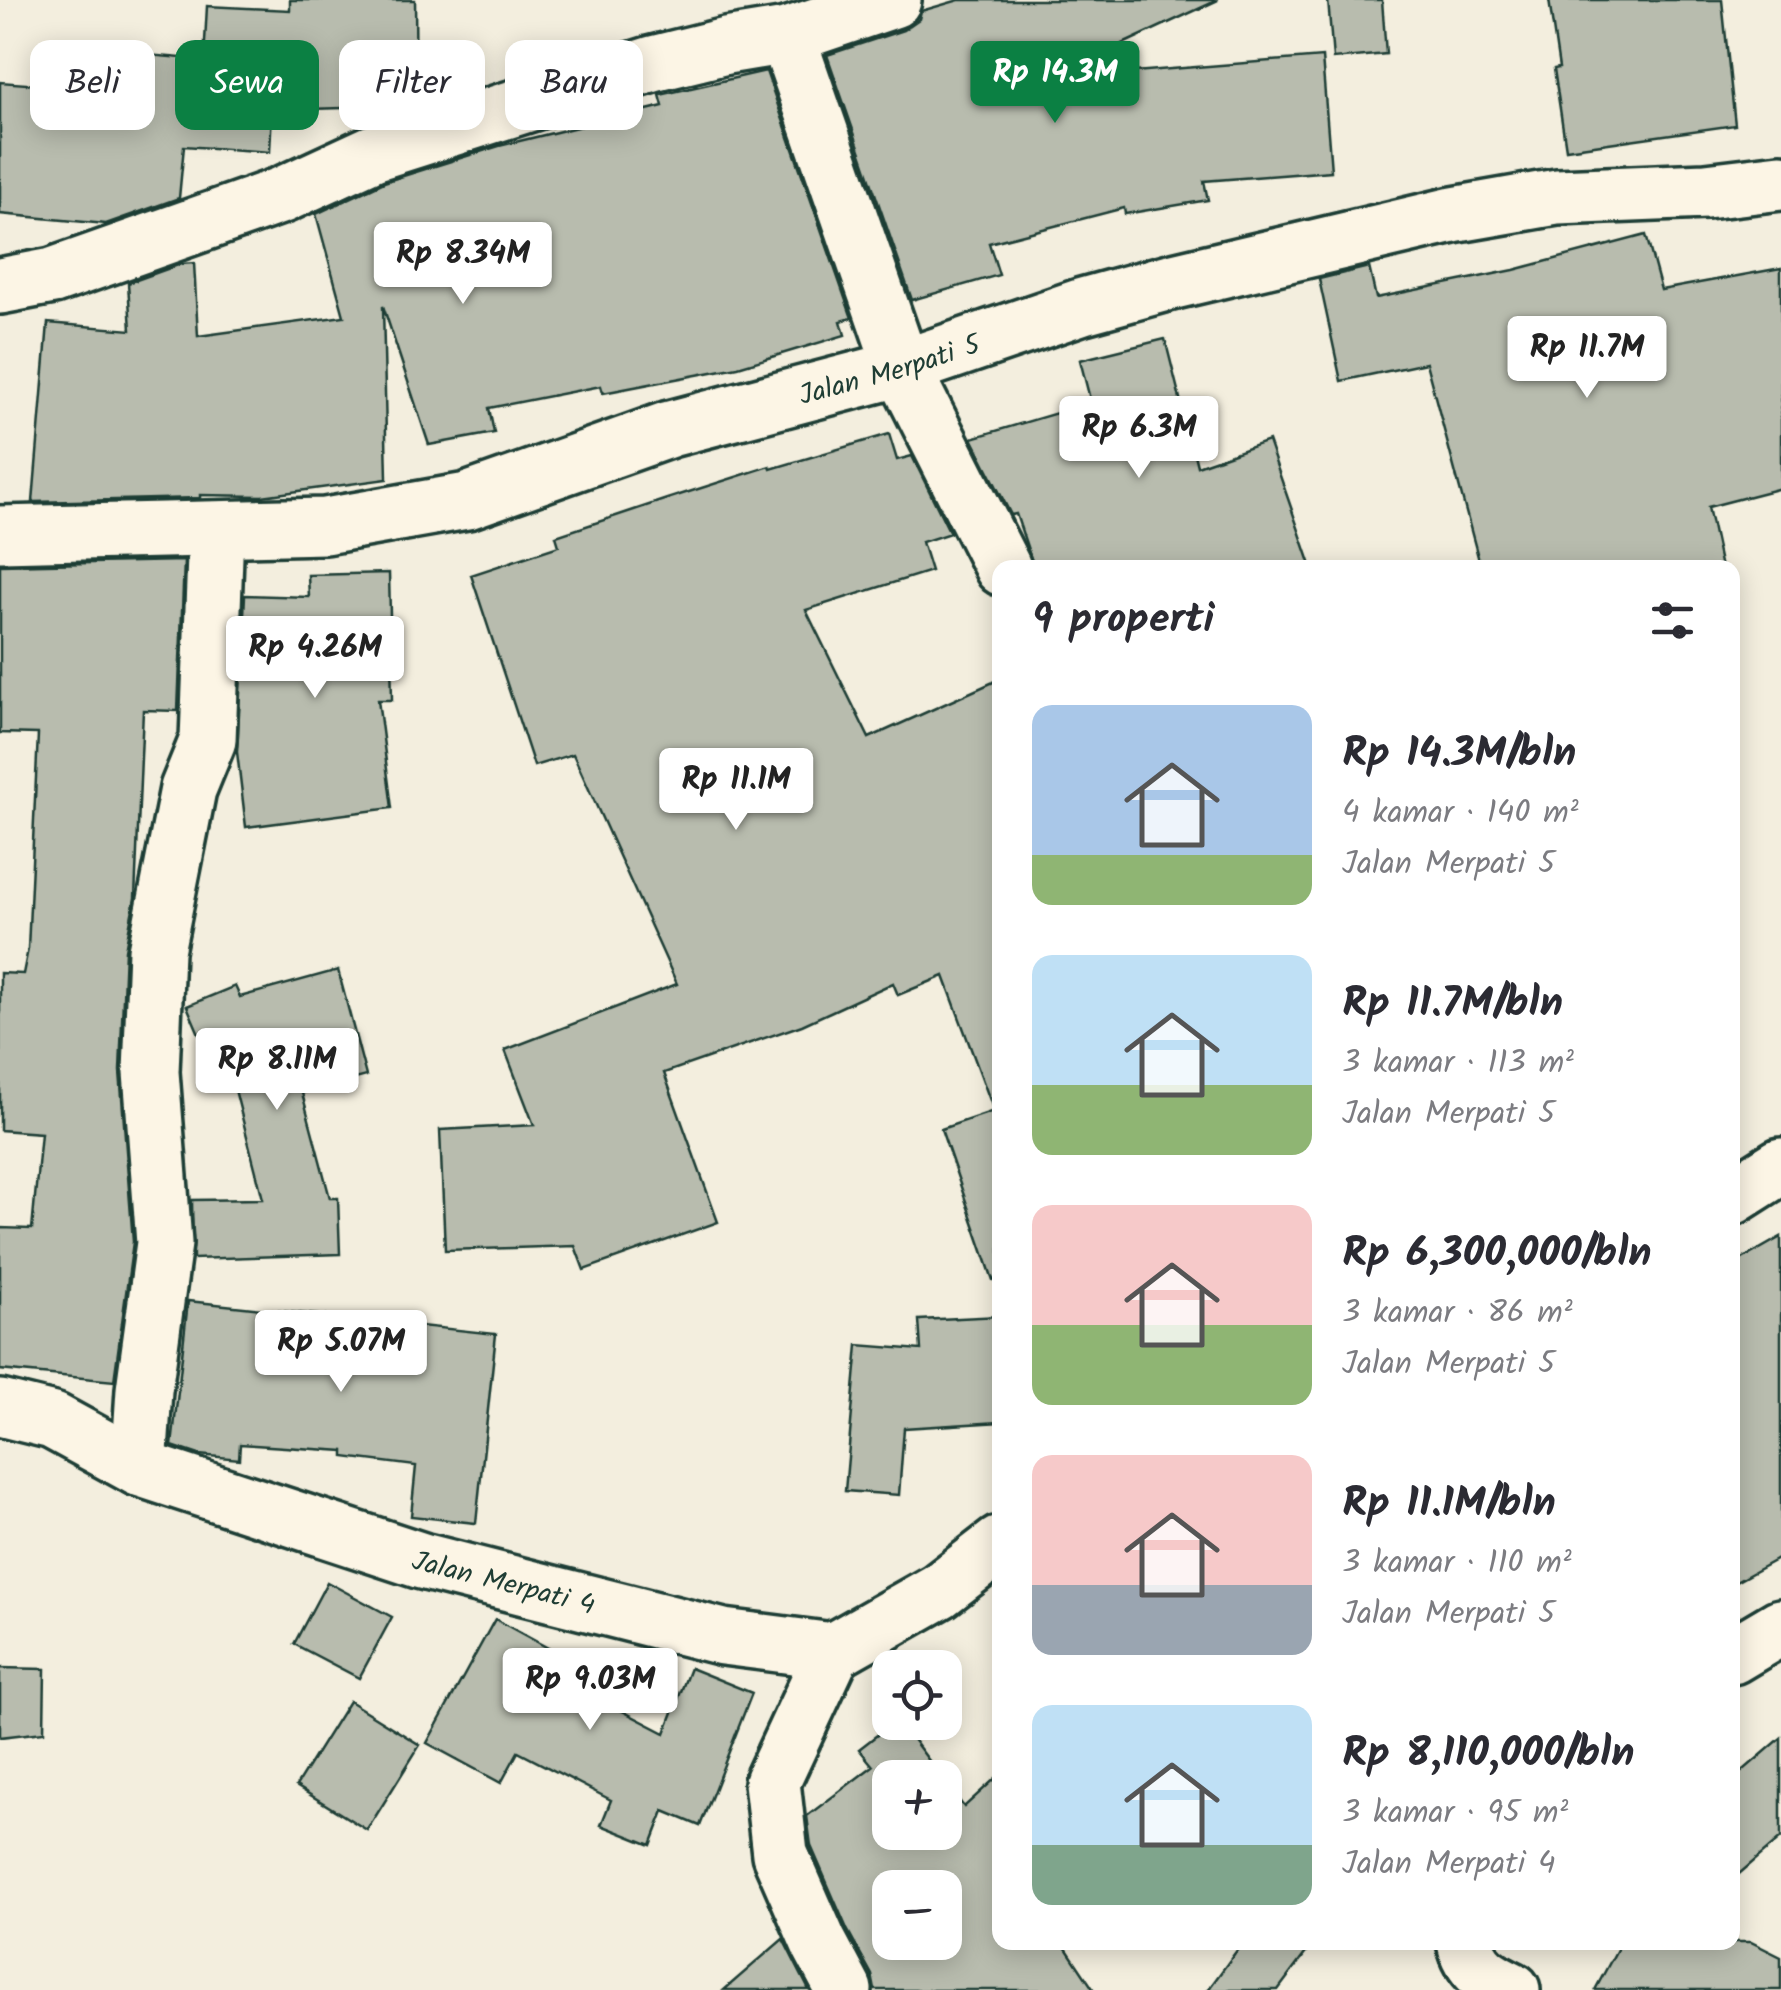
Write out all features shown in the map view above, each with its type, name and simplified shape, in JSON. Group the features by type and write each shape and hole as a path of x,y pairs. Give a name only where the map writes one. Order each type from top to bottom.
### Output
{"street":[{"path":"0,286 54,276 282,196 372,154 653,64 786,36 893,0"},
{"path":"786,36 902,368 998,560"},
{"name":"Jalan Merpati 5","path":"0,534 325,526 467,501 670,429 902,368 1083,306 1453,214 1557,197 1706,191 1781,182"},
{"path":"139,1468 144,1390 164,1243 150,1072 156,951 188,789 208,740 216,530"},
{"path":"1740,1192 1781,1166"},
{"name":"Jalan Merpati 4","path":"0,1408 53,1421 139,1468 422,1561 723,1637 833,1651"},
{"path":"844,1990 780,1854 772,1782 833,1651 940,1591 992,1550"},
{"path":"1467,1950 1482,1976 1512,1990"}],"building":[{"path":"290,0 415,0 415,40 339,40 339,108 319,109 319,40 205,40 207,6 290,10"},
{"path":"959,0 1218,0 1047,79 1322,57 1331,171 1204,181 1208,200 1125,214 1124,208 989,243 999,275 912,300 827,55 903,30 919,19 921,11"},
{"path":"1328,0 1382,0 1386,54 1333,59"},
{"path":"1549,0 1722,0 1735,125 1566,149"},
{"path":"155,56 175,57 175,130 271,130 270,152 184,146 179,198 106,224 0,214 0,82 30,84 30,130 155,130"},
{"path":"766,71 852,318 841,321 845,335 738,367 603,393 601,386 489,408 494,433 429,445 383,306 387,479 262,496 33,502 48,323 131,330 128,283 194,263 198,336 344,316 316,214 384,182 499,146 565,130 643,130 643,111 663,106 660,95"},
{"path":"1646,235 1661,290 1781,268 1781,488 1708,507 1719,560 1479,560 1426,363 1341,381 1319,279 1369,267 1376,298 1514,270"},
{"path":"1165,339 1197,466 1268,441 1309,560 1031,560 1016,514 1011,515 972,438 1091,403 1080,360"},
{"path":"889,434 897,460 912,456 950,533 922,542 931,571 806,610 869,738 992,683 992,1106 944,976 898,995 893,983 802,1025 664,1073 718,1222 584,1270 575,1246 445,1250 440,1130 534,1125 505,1050 677,984 573,754 534,766 471,575 559,546 556,536 770,466 771,469"},
{"path":"184,561 178,711 143,710 135,898 125,950 120,1071 133,1242 114,1381 0,1370 0,1228 32,1229 41,1133 0,1130 0,973 23,974 28,949 38,734 0,733 0,565"},
{"path":"389,573 392,700 378,700 392,808 246,827 237,752 245,595 309,597 308,575"},
{"path":"338,970 366,1076 302,1093 330,1198 338,1198 340,1254 193,1259 192,1200 263,1199 233,1082 222,1087 187,1006 235,986 240,997"},
{"path":"992,1112 992,1277 941,1129"},
{"path":"1781,1237 1781,1557 1740,1580 1740,1260"},
{"path":"188,1301 496,1334 476,1523 411,1516 416,1466 344,1457 344,1451 240,1444 239,1459 199,1455 172,1446"},
{"path":"992,1316 992,1422 904,1428 899,1495 845,1491 858,1345 921,1350 919,1320"},
{"path":"327,1582 392,1617 359,1678 294,1644"},
{"path":"495,1619 570,1660 559,1678 665,1733 690,1668 752,1693 700,1826 664,1811 651,1845 601,1825 611,1800 518,1752 501,1783 427,1743"},
{"path":"0,1668 45,1669 44,1732 0,1737"},
{"path":"349,1701 420,1745 367,1830 296,1786"},
{"path":"1781,1738 1781,1838 1740,1873 1740,1773"},
{"path":"872,1739 914,1740 928,1760 872,1760 872,1765 859,1749"},
{"path":"872,1767 872,1850 962,1850 962,1804 964,1807 992,1781 992,1950 1067,1950 1094,1990 875,1990 872,1975 811,1846 807,1816"},
{"path":"783,1939 809,1990 724,1990"},
{"path":"1740,1942 1751,1942 1781,1957 1781,1990 1595,1990 1617,1950 1740,1950"},
{"path":"1237,1950 1308,1950 1278,1990 1208,1990"}]}
